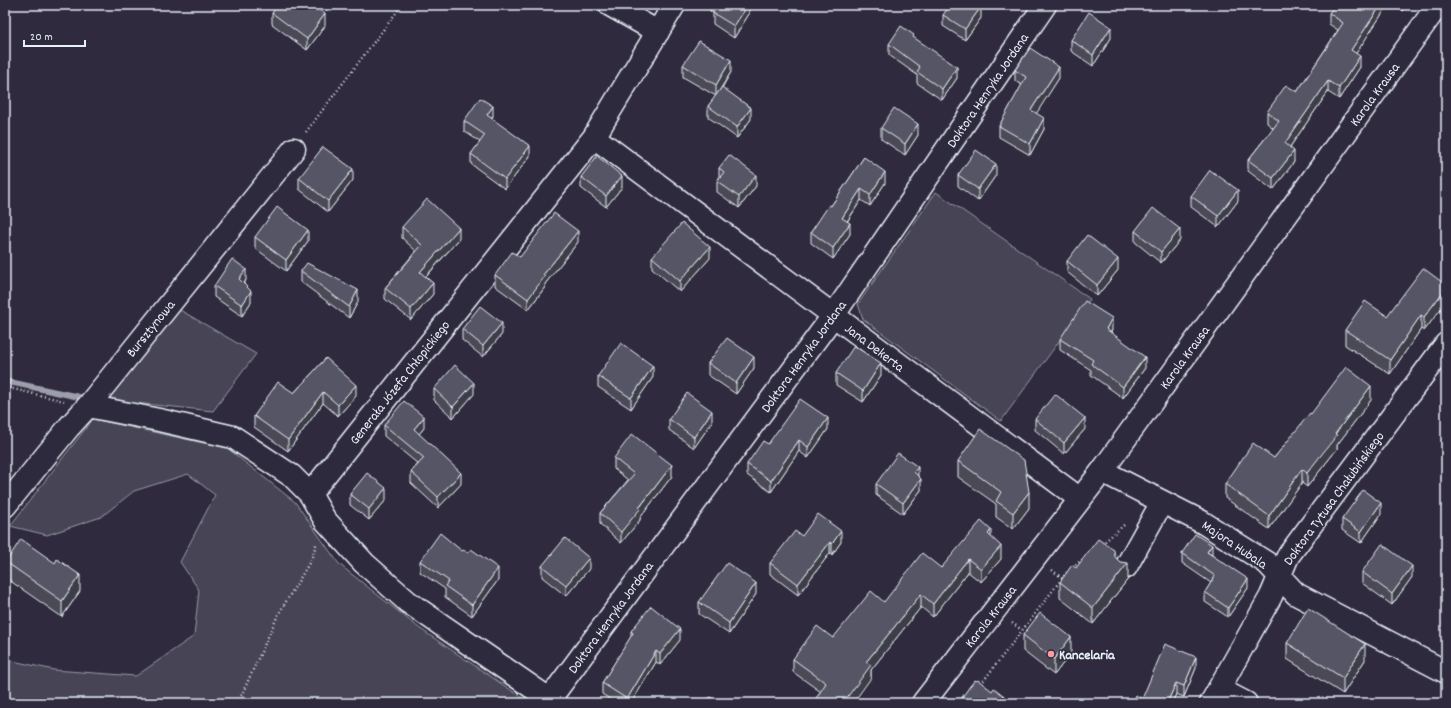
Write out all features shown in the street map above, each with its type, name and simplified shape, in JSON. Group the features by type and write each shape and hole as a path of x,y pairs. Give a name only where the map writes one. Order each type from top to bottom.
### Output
{"street":[{"path":"610,5 658,32"},
{"name":"Generała Józefa Chłopickiego","path":"310,494 594,137 674,5"},
{"name":"Doktora Henryka Jordana","path":"552,701 833,316 1045,5"},
{"name":"Karola Krausa","path":"923,703 1102,471 1438,5"},
{"name":"Jana Dekerta","path":"594,137 1080,498"},
{"name":"Bursztynowa","path":"5,506 69,427 88,406 294,149"},
{"name":"Doktora Tytusa Chałubińskiego","path":"1215,696 1271,596 1288,556 1446,344"},
{"path":"88,406 160,420 233,437 292,476 310,494 325,520 364,563 408,602 552,701"},
{"name":"Majora Hubala","path":"1102,471 1215,530 1267,563 1296,594 1446,672"},
{"path":"1126,567 1162,502"},
{"path":"1215,696 1246,703"}],"path":[{"path":"294,149 402,5"},
{"path":"5,387 88,406"},
{"path":"238,703 278,615 311,560 325,520"},
{"path":"1098,547 1128,522"},
{"path":"986,689 980,685 1062,578 1085,557"},
{"path":"1048,568 1062,578"},
{"path":"1008,620 1022,630"}],"shaded area":[{"path":"936,192 1090,299 1001,421 863,319 858,304"},
{"path":"180,310 256,354 213,411 106,400"},
{"path":"93,419 227,448 295,502 339,564 419,628 530,703 5,703 5,657 13,661 54,670 136,676 194,636 199,590 180,562 215,495 188,474 134,491 101,517 47,535 10,526"}],"building":[{"path":"278,5 313,5 325,14 307,39 272,13"},
{"path":"718,5 748,5 734,26 713,13"},
{"path":"950,5 978,5 981,7 965,29 943,15"},
{"path":"1335,5 1381,5 1351,50 1360,56 1339,88 1328,81 1285,143 1294,151 1273,178 1248,160 1279,121 1267,112 1286,85 1297,92 1343,23 1329,13"},
{"path":"1089,12 1111,27 1093,55 1071,40"},
{"path":"901,26 914,35 913,37 957,67 942,89 917,72 920,67 889,44"},
{"path":"699,41 731,60 716,85 683,65"},
{"path":"1030,48 1059,67 1031,110 1044,118 1030,144 999,126 1026,77 1015,70"},
{"path":"722,87 751,108 737,127 708,106"},
{"path":"480,98 493,106 487,115 530,146 505,179 471,154 485,135 464,121"},
{"path":"894,108 918,124 905,144 881,128"},
{"path":"323,147 353,169 328,201 299,178"},
{"path":"976,150 996,164 978,189 958,175"},
{"path":"729,155 756,175 739,197 717,181 724,172 719,168"},
{"path":"597,156 622,176 606,196 581,177"},
{"path":"864,157 885,172 870,195 861,189 842,218 850,223 833,248 811,232 829,205 831,206"},
{"path":"1210,170 1238,190 1218,216 1191,196"},
{"path":"427,199 459,228 420,272 433,283 411,309 385,288 422,245 402,227"},
{"path":"277,207 308,230 286,260 255,237"},
{"path":"1153,208 1180,229 1161,252 1135,231"},
{"path":"554,213 578,231 543,275 545,276 528,299 495,275 512,252 520,257"},
{"path":"682,223 710,247 680,281 652,257"},
{"path":"1087,235 1118,259 1097,285 1067,261"},
{"path":"232,259 246,269 239,279 251,291 242,305 214,286"},
{"path":"307,263 358,290 349,307 301,271"},
{"path":"1423,268 1446,285 1446,288 1424,317 1421,315 1390,360 1345,330 1365,301 1387,316"},
{"path":"1085,301 1112,318 1106,329 1145,357 1123,387 1091,364 1093,360 1060,339"},
{"path":"480,306 502,323 483,346 462,329"},
{"path":"727,338 754,357 736,383 708,363"},
{"path":"621,343 653,366 631,398 598,376"},
{"path":"854,346 881,363 863,391 836,373"},
{"path":"326,358 356,385 338,405 323,392 288,440 254,416 278,382 294,393"},
{"path":"455,365 474,383 453,407 434,389"},
{"path":"1346,367 1371,386 1335,434 1337,435 1307,473 1302,469 1269,516 1225,484 1253,443 1274,458 1310,413 1311,414"},
{"path":"687,393 712,411 694,437 669,419"},
{"path":"1055,394 1085,418 1064,443 1035,419"},
{"path":"800,399 828,418 808,447 799,440 771,481 747,464 763,441 768,444"},
{"path":"404,401 424,417 414,429 461,473 438,497 411,472 424,458 384,425"},
{"path":"980,429 1024,460 1029,492 1013,513 996,501 1001,492 958,461"},
{"path":"632,434 672,465 621,532 600,513 634,474 614,458"},
{"path":"898,453 918,467 914,472 921,479 903,503 876,484"},
{"path":"367,473 386,488 369,509 350,494"},
{"path":"1363,490 1381,503 1361,532 1342,519"},
{"path":"818,514 841,531 832,544 830,542 798,584 770,563 795,531 802,536"},
{"path":"981,521 991,530 988,534 1001,546 981,569 968,559 933,604 921,594 866,662 871,665 843,703 813,703 826,683 793,659 817,626 833,638 871,591 884,602 922,553 941,568"},
{"path":"440,533 462,551 464,550 468,553 471,549 498,568 472,605 445,586 449,581 420,561"},
{"path":"1195,534 1212,545 1207,552 1248,579 1228,608 1205,592 1215,576 1182,553"},
{"path":"565,538 589,558 566,585 542,566"},
{"path":"21,539 55,563 57,559 80,575 62,601 6,562"},
{"path":"1098,539 1114,550 1115,557 1120,562 1128,563 1093,608 1060,582 1072,565 1076,568"},
{"path":"1382,544 1412,566 1392,594 1362,572"},
{"path":"727,563 756,583 729,623 699,602"},
{"path":"651,606 680,629 660,654 656,651 627,699 602,683 633,633 631,631"},
{"path":"1308,608 1365,644 1343,678 1287,643"},
{"path":"1040,613 1071,637 1054,659 1023,635"},
{"path":"1446,615 1446,622 1443,620"},
{"path":"1165,644 1196,657 1184,686 1176,683 1167,703 1133,703 1136,695 1142,699"},
{"path":"975,680 978,680 992,691 994,688 1013,703 958,703"},
{"path":"710,697 719,703 706,703"}],"waterway":[{"path":"5,381 79,397"}],"place":[{"name":"Kancelaria","path":"1051,654"}]}
